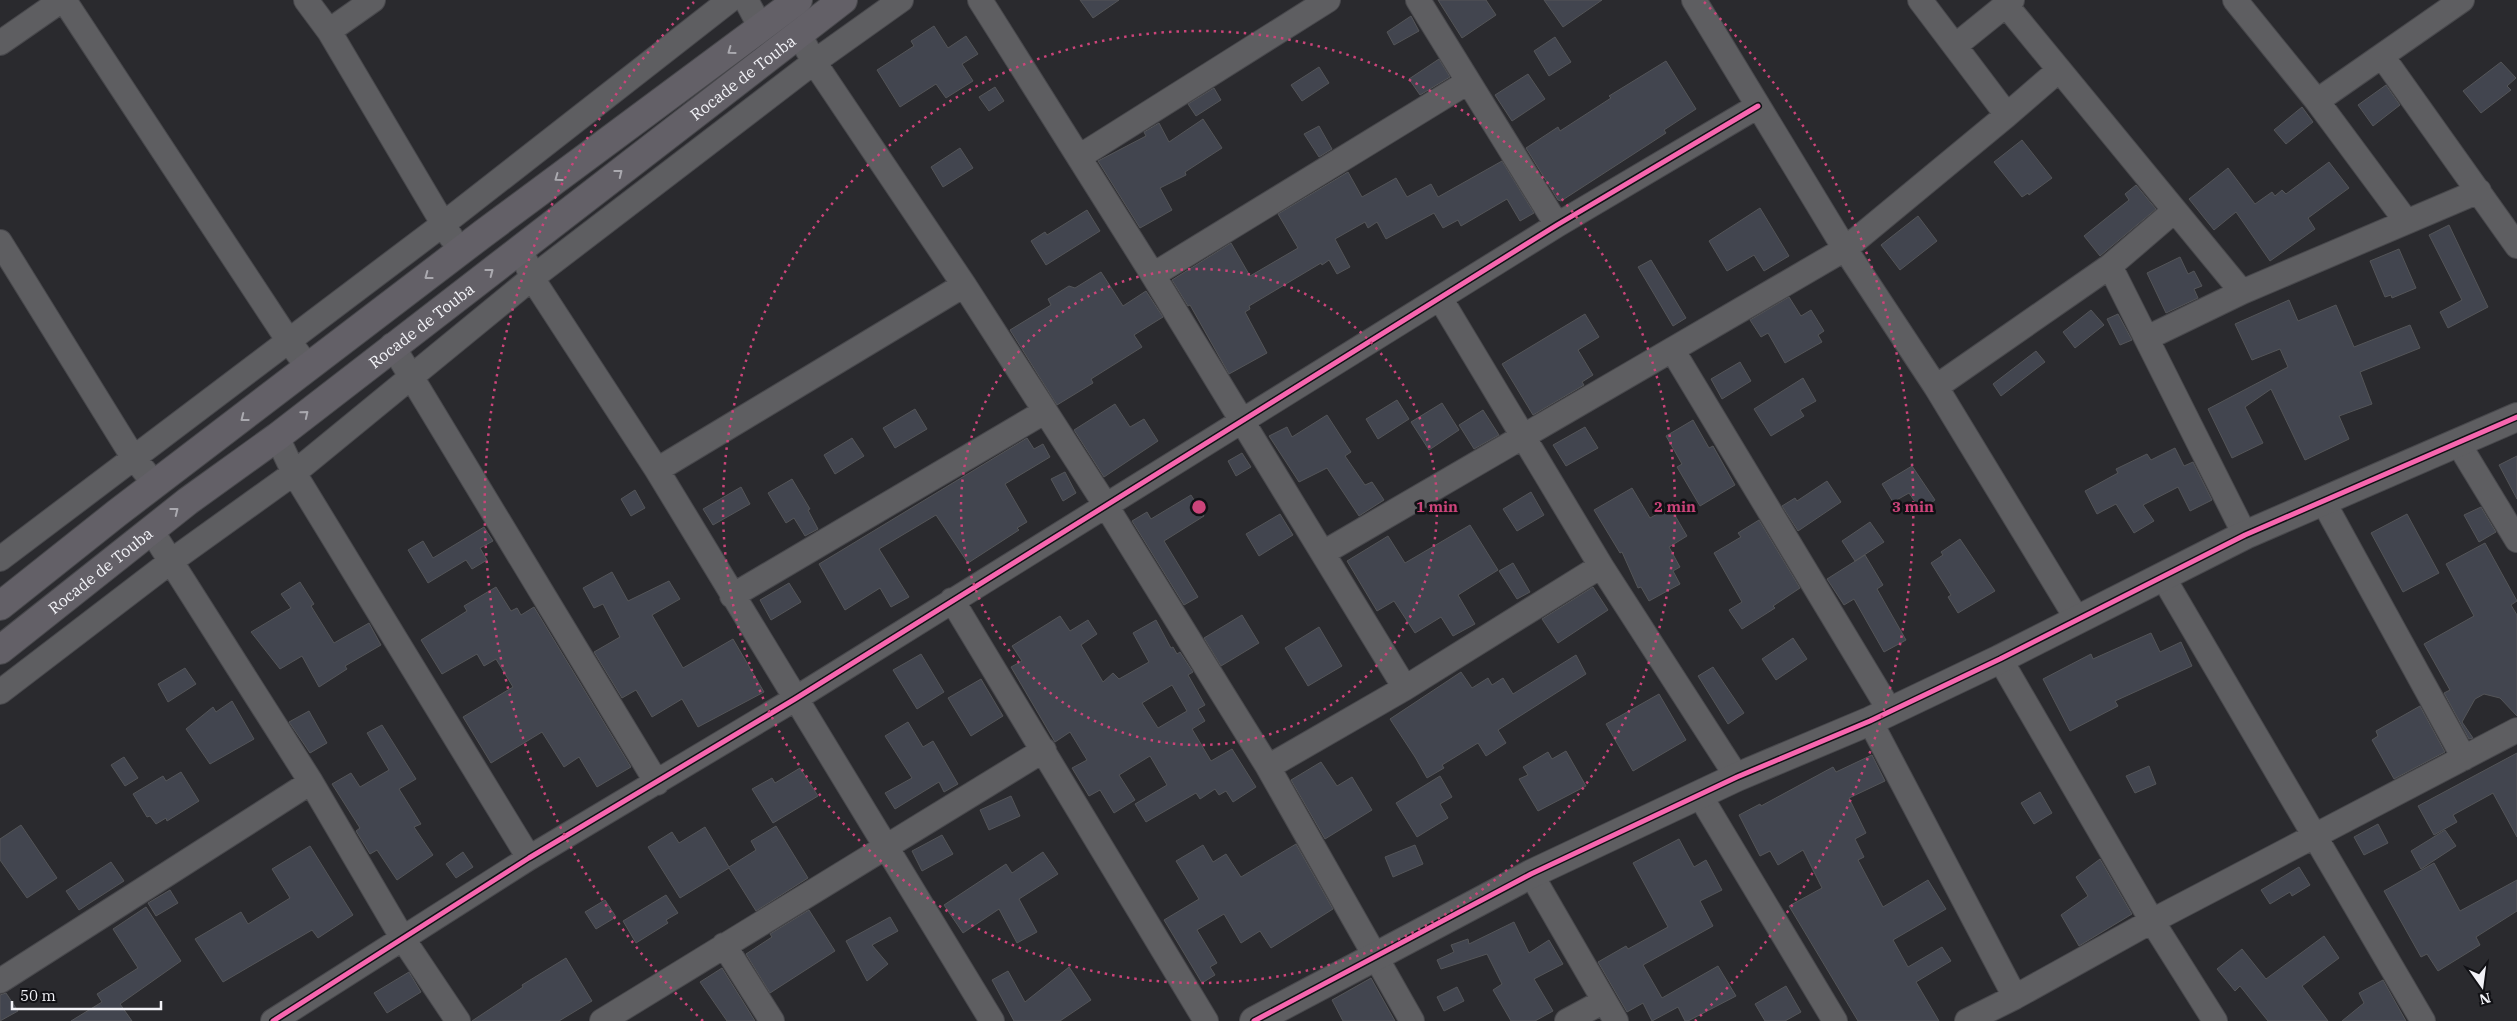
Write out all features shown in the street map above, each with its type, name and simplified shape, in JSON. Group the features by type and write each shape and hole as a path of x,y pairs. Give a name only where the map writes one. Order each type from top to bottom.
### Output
{"main road":[{"name":"Rocade de Touba","path":"0,606 155,484 461,250 798,0"},
{"name":"Rocade de Touba","path":"0,650 151,530 277,437 392,345 521,249 843,0"}],"street":[{"path":"0,43 63,0 288,340 308,367"},
{"path":"306,0 329,31 442,225 461,250"},
{"path":"329,31 374,0"},
{"path":"0,559 442,225 730,0"},
{"path":"746,0 761,28"},
{"path":"0,692 170,562 294,473 532,278 814,62 901,0"},
{"path":"980,0 1153,275 1405,688"},
{"path":"1079,157 1328,0"},
{"path":"1418,0 1557,225"},
{"path":"1920,0 2007,115"},
{"path":"2235,0 2317,101 2406,221"},
{"path":"2317,101 2462,0"},
{"path":"1697,1 1845,249 1936,387 2076,619"},
{"path":"1955,46 2009,2 2059,70 2242,292"},
{"path":"799,34 814,62 964,285 1105,504 1268,767 1412,1021"},
{"path":"2382,56 2480,191 2517,246"},
{"path":"1323,553 1673,351 1845,249 2059,70"},
{"path":"1153,275 1468,82"},
{"path":"273,1021 529,858 795,699 1105,504 1242,423 1557,225 1758,106"},
{"path":"2147,338 2242,292 2480,191"},
{"path":"1936,387 2110,266 2174,211"},
{"path":"521,249 532,278 657,470 992,1021"},
{"path":"3,253 133,457 155,484"},
{"path":"2110,266 2245,535"},
{"path":"657,470 964,285"},
{"path":"1440,298 1601,566 1737,777"},
{"path":"392,345 657,783"},
{"path":"1673,351 1880,716 2015,997"},
{"path":"732,596 1044,412"},
{"path":"1254,1021 1531,874 1737,777 1880,716 2000,659 2245,535 2517,416"},
{"path":"277,437 294,473 529,858"},
{"path":"2458,443 2517,540"},
{"path":"2323,501 2464,758"},
{"path":"151,530 311,782 403,939 458,1021"},
{"path":"1268,767 1405,688 1601,566"},
{"path":"2163,577 2423,1021"},
{"path":"952,600 1206,1021"},
{"path":"2000,659 2152,921 2215,1021"},
{"path":"1967,1021 2015,997 2152,921 2517,730"},
{"path":"602,1021 1044,750"},
{"path":"0,982 311,782"},
{"path":"1700,794 1835,1021"},
{"path":"1531,874 1616,1021"},
{"path":"724,945 772,1021"},
{"path":"1567,1021 1604,1001"}],"building":[{"path":"1080,0 1119,0 1093,18"},
{"path":"1438,0 1486,0 1496,15 1462,38"},
{"path":"1544,0 1602,0 1563,27"},
{"path":"1411,16 1419,31 1394,45 1387,32"},
{"path":"934,26 948,48 966,36 978,54 962,64 973,81 946,98 936,84 900,107 877,70 914,46 911,41"},
{"path":"1555,37 1571,62 1549,76 1534,51"},
{"path":"1439,59 1450,77 1420,95 1409,79"},
{"path":"1666,61 1696,109 1664,130 1666,133 1561,201 1558,200 1526,148 1558,127 1560,131 1611,98 1609,96"},
{"path":"2501,62 2516,78 2507,86 2511,90 2481,113 2463,91"},
{"path":"1319,67 1329,83 1302,101 1291,85"},
{"path":"1528,74 1545,99 1512,121 1495,95"},
{"path":"2386,85 2400,105 2373,126 2358,105"},
{"path":"995,87 1004,101 989,111 979,97"},
{"path":"1214,88 1221,100 1196,116 1188,104"},
{"path":"2302,107 2313,122 2286,144 2274,130"},
{"path":"1203,119 1222,148 1185,172 1186,175 1160,188 1172,210 1140,228 1098,161 1146,136 1144,132 1159,123 1169,142"},
{"path":"1319,126 1332,149 1319,157 1304,134"},
{"path":"2022,140 2052,178 2029,195 2028,193 2022,197 1994,162"},
{"path":"960,148 973,168 943,187 931,167"},
{"path":"1502,161 1534,213 1520,221 1507,199 1461,226 1458,220 1443,228 1434,213 1386,239 1377,222 1368,228 1365,222 1335,239 1350,267 1337,274 1329,260 1322,265 1321,263 1249,306 1250,309 1245,312 1267,353 1229,374 1190,305 1188,306 1172,280 1231,243 1250,276 1298,248 1278,214 1348,172 1362,197 1396,178 1407,197 1431,184 1438,197"},
{"path":"2329,162 2349,188 2308,218 2315,229 2270,261 2236,212 2214,230 2189,199 2228,168 2255,204 2272,192 2275,196 2282,190 2286,194"},
{"path":"2136,185 2156,209 2100,256 2084,236 2129,200 2125,194"},
{"path":"1760,208 1789,256 1764,271 1754,255 1727,271 1709,241"},
{"path":"1087,210 1100,231 1046,265 1031,241 1045,232 1047,235"},
{"path":"1918,216 1937,241 1900,270 1881,245"},
{"path":"2449,225 2488,307 2448,328 2440,312 2462,300 2429,235"},
{"path":"2399,249 2416,288 2392,298 2391,295 2385,297 2370,261"},
{"path":"2180,257 2188,274 2194,271 2202,286 2194,289 2198,298 2166,313 2147,273"},
{"path":"1651,260 1686,318 1673,326 1638,267"},
{"path":"1101,272 1123,306 1146,291 1163,317 1134,335 1142,347 1091,379 1093,383 1057,405 1010,330 1051,305 1048,299 1069,286 1075,288"},
{"path":"1789,297 1801,316 1811,310 1824,331 1818,335 1822,342 1785,363 1768,333 1761,337 1750,320"},
{"path":"2289,300 2298,321 2336,305 2354,347 2410,325 2420,348 2360,372 2372,404 2339,416 2349,439 2305,460 2271,389 2245,407 2263,443 2232,458 2208,409 2288,367 2280,349 2252,360 2235,324"},
{"path":"2091,310 2104,325 2075,348 2063,332"},
{"path":"1585,314 1599,337 1578,350 1593,375 1582,382 1584,385 1533,415 1502,364"},
{"path":"2118,314 2132,340 2120,345 2107,319"},
{"path":"2036,351 2045,362 2001,396 1993,384"},
{"path":"1740,362 1751,381 1722,399 1711,379"},
{"path":"1803,378 1816,401 1800,410 1804,416 1771,436 1754,409"},
{"path":"1397,400 1409,419 1378,439 1366,419"},
{"path":"1442,403 1459,430 1429,450 1411,422"},
{"path":"1115,404 1130,427 1144,419 1158,441 1104,477 1074,430"},
{"path":"915,409 927,429 895,448 883,428"},
{"path":"1483,410 1499,435 1474,449 1459,425"},
{"path":"1327,415 1351,452 1345,456 1365,485 1372,482 1384,500 1359,516 1327,468 1299,482 1269,436 1287,427 1292,437"},
{"path":"1693,420 1709,448 1713,446 1735,485 1700,506 1677,467 1682,464 1666,436"},
{"path":"1585,427 1598,448 1566,466 1553,445"},
{"path":"852,438 864,456 835,474 824,455"},
{"path":"1027,438 1034,449 1043,444 1050,457 1005,484 1027,522 1017,528 1019,530 968,563 936,515 879,549 909,597 891,607 880,588 845,610 819,564"},
{"path":"2175,448 2184,466 2193,462 2212,500 2190,511 2178,487 2143,505 2154,521 2134,533 2116,504 2097,514 2085,491 2118,473 2116,469 2147,454 2151,460"},
{"path":"1242,453 1251,467 1236,476 1228,461"},
{"path":"2517,456 2517,499 2499,465"},
{"path":"1912,466 1935,500 1921,510 1909,493 1893,502 1882,484"},
{"path":"1065,472 1076,493 1063,501 1051,479"},
{"path":"792,479 810,509 808,510 818,529 805,536 794,518 786,523 768,493"},
{"path":"1827,481 1841,502 1798,531 1782,506 1795,498 1797,501"},
{"path":"741,487 750,504 713,525 703,509"},
{"path":"1632,488 1650,518 1670,507 1687,536 1669,547 1680,567 1673,571 1680,584 1649,601 1641,587 1638,588 1622,552 1620,553 1594,510"},
{"path":"635,490 645,508 631,516 621,499"},
{"path":"1531,492 1544,515 1517,531 1503,509"},
{"path":"1191,495 1204,516 1164,541 1198,597 1184,605 1132,521 1147,512 1151,519"},
{"path":"2481,507 2496,532 2479,542 2464,515"},
{"path":"1280,514 1293,535 1259,556 1246,534"},
{"path":"2407,514 2439,573 2403,592 2371,533"},
{"path":"1759,520 1800,588 1773,606 1775,608 1742,629 1729,610 1742,602 1714,553 1741,537 1738,533"},
{"path":"1870,522 1884,542 1855,561 1842,541"},
{"path":"1470,525 1498,570 1458,595 1475,624 1453,636 1441,617 1415,633 1394,601 1377,611 1347,561 1388,536 1405,563"},
{"path":"484,527 493,541 480,548 487,560 472,569 466,560 428,583 408,550 423,541 433,558"},
{"path":"1960,539 1995,591 1958,613 1948,597 1951,595 1931,563 1943,555 1941,552"},
{"path":"2485,543 2517,601 2511,605 2517,615 2517,716 2500,698 2484,694 2475,699 2462,722 2473,738 2469,739 2444,693 2450,690 2424,644 2474,616 2446,564"},
{"path":"1865,555 1883,585 1877,589 1906,640 1884,652 1854,599 1844,605 1827,579"},
{"path":"1513,563 1530,592 1517,599 1499,571"},
{"path":"612,572 628,601 669,581 680,599 652,615 683,668 733,639 764,692 698,727 682,699 652,717 636,690 622,698 594,652 620,637 603,604 594,608 583,588"},
{"path":"300,582 314,604 311,606 334,643 369,623 381,645 345,666 347,669 319,687 302,656 280,669 251,632 291,608 281,594"},
{"path":"789,583 801,602 771,620 760,600"},
{"path":"496,587 511,611 517,608 521,615 534,607 631,767 597,787 579,757 564,767 542,732 491,763 463,717 513,687 496,659 484,666 477,654 442,674 421,640 467,611 464,606"},
{"path":"1593,587 1608,610 1558,643 1542,619"},
{"path":"1242,615 1259,643 1221,666 1204,638"},
{"path":"1060,616 1070,631 1088,620 1097,634 1081,645 1103,682 1113,673 1119,679 1149,662 1133,633 1156,620 1171,648 1173,647 1177,654 1180,652 1193,672 1188,675 1205,705 1198,709 1205,721 1192,729 1211,761 1232,749 1256,787 1233,802 1226,791 1219,795 1215,789 1200,799 1196,793 1146,822 1135,804 1167,785 1150,756 1119,775 1135,800 1114,813 1100,790 1089,796 1072,768 1087,760 1070,732 1055,742 1011,667 1022,661 1012,646","holes":["1172,685 1187,711 1158,728 1142,703"]},
{"path":"1319,627 1342,666 1308,686 1285,648"},
{"path":"2151,633 2160,652 2181,642 2192,666 2115,701 2118,706 2070,731 2043,679 2091,654 2093,659"},
{"path":"1793,638 1807,659 1776,680 1762,659"},
{"path":"921,654 944,692 917,709 893,670"},
{"path":"1576,655 1586,674 1498,730 1506,743 1486,756 1478,743 1442,765 1444,768 1427,778 1390,719 1461,672 1472,688 1488,678 1492,685 1503,678 1513,694"},
{"path":"1713,667 1744,713 1728,724 1698,676"},
{"path":"185,668 196,684 168,702 158,684"},
{"path":"981,679 1003,716 971,736 948,698"},
{"path":"1659,694 1686,740 1633,771 1606,724"},
{"path":"232,701 254,739 210,764 186,729 213,707 216,712"},
{"path":"2420,706 2445,752 2394,779 2372,740 2378,736 2376,731"},
{"path":"309,711 327,743 310,753 289,722"},
{"path":"908,722 923,747 933,741 958,784 944,792 939,782 895,809 885,793 912,778 885,736"},
{"path":"382,725 416,779 399,789 421,824 414,827 433,855 397,880 377,850 370,854 356,831 360,828 332,784 351,773 360,787 389,770 367,733"},
{"path":"1566,751 1586,786 1538,811 1519,779 1528,775 1523,767 1548,752 1552,759"},
{"path":"2517,753 2517,837 2493,793 2453,815 2457,822 2434,835 2418,806"},
{"path":"1872,755 1885,781 1849,798 1866,833 1855,839 1864,857 1858,860 1883,907 1928,880 1946,909 1893,940 1908,967 1942,947 1951,961 1916,982 1939,1021 1858,1021 1789,906 1822,888 1803,850 1778,865 1770,851 1760,856 1739,815 1760,804 1761,806 1833,767 1836,772"},
{"path":"124,757 138,778 125,786 111,765"},
{"path":"1321,762 1337,786 1352,777 1372,810 1325,839 1291,780"},
{"path":"2149,766 2156,784 2135,793 2126,776"},
{"path":"800,768 818,796 773,823 752,789 772,778 775,783"},
{"path":"181,772 199,801 167,821 166,818 156,824 150,816 147,817 133,794 163,776 166,781"},
{"path":"1440,776 1452,797 1440,804 1448,818 1417,837 1396,803"},
{"path":"2040,792 2052,813 2034,824 2021,803"},
{"path":"1011,796 1020,816 989,830 980,810"},
{"path":"2378,824 2388,843 2364,855 2354,837"},
{"path":"21,825 57,878 27,898 0,860 0,839"},
{"path":"776,826 808,878 756,911 729,868 680,898 648,847 672,832 679,843 705,827 729,867 756,850 751,841"},
{"path":"2445,830 2456,846 2421,869 2411,851"},
{"path":"942,835 953,854 922,871 912,851"},
{"path":"1679,839 1694,867 1706,860 1722,890 1700,901 1713,926 1643,965 1662,998 1718,966 1736,996 1688,1021 1685,1021 1678,1007 1652,1021 1643,1003 1627,1012 1598,962 1626,946 1628,949 1668,927 1633,863"},
{"path":"1296,844 1333,909 1271,948 1260,931 1241,943 1224,914 1197,930 1217,963 1210,967 1215,975 1202,983 1164,920 1199,899 1176,861 1203,845 1213,862 1226,854 1241,877"},
{"path":"1415,845 1423,864 1393,877 1385,857"},
{"path":"310,846 353,915 318,938 312,930 223,982 195,939 241,912 248,924 290,898 272,869"},
{"path":"463,852 473,867 456,878 446,864"},
{"path":"1043,852 1058,874 1019,899 1037,932 1017,943 999,909 963,933 944,905 1006,864 1012,873"},
{"path":"2100,859 2132,914 2079,946 2061,915 2088,896 2076,877"},
{"path":"111,862 124,881 79,910 66,891"},
{"path":"2434,863 2460,911 2517,880 2517,911 2476,937 2480,945 2438,971 2427,954 2421,957 2384,891"},
{"path":"2299,867 2310,885 2292,896 2290,892 2270,904 2261,890"},
{"path":"170,890 178,903 156,916 148,903"},
{"path":"666,895 678,913 666,920 668,923 636,943 623,921"},
{"path":"605,900 616,917 596,929 585,912"},
{"path":"146,907 181,961 120,1004 132,1021 71,1021 102,1002 97,994 138,968 113,929"},
{"path":"809,910 835,951 770,993 746,954 772,937 770,934"},
{"path":"890,917 898,931 872,945 888,964 867,981 846,941"},
{"path":"1514,922 1529,953 1549,940 1563,964 1534,979 1553,1011 1535,1021 1511,1021 1493,990 1502,984 1487,954 1441,969 1437,960 1454,952 1451,945 1468,939 1469,944"},
{"path":"2324,936 2339,958 2302,986 2328,1021 2268,1021 2240,986 2235,991 2217,969 2242,949 2266,979"},
{"path":"566,958 592,1001 559,1021 472,1021 523,987 522,985"},
{"path":"1069,967 1091,1000 1060,1021 1014,1021 992,980 1008,971 1025,1002"},
{"path":"722,968 755,1021 727,1021 700,982"},
{"path":"409,972 421,992 387,1013 374,993"},
{"path":"1371,978 1395,1021 1343,1021 1332,1000"},
{"path":"2383,980 2406,1021 2342,1021 2364,1003 2359,993"},
{"path":"1786,986 1801,1012 1785,1021 1765,1021 1755,1004"},
{"path":"1457,987 1464,1001 1444,1011 1437,997"},
{"path":"6,993 18,1011 0,1021 0,995"}],"cycle path":[{"path":"273,1021 529,858 795,699 1557,225 1758,106"},
{"path":"1254,1021 1531,874 1737,777 1870,721 2000,659 2245,535 2517,417"}]}
